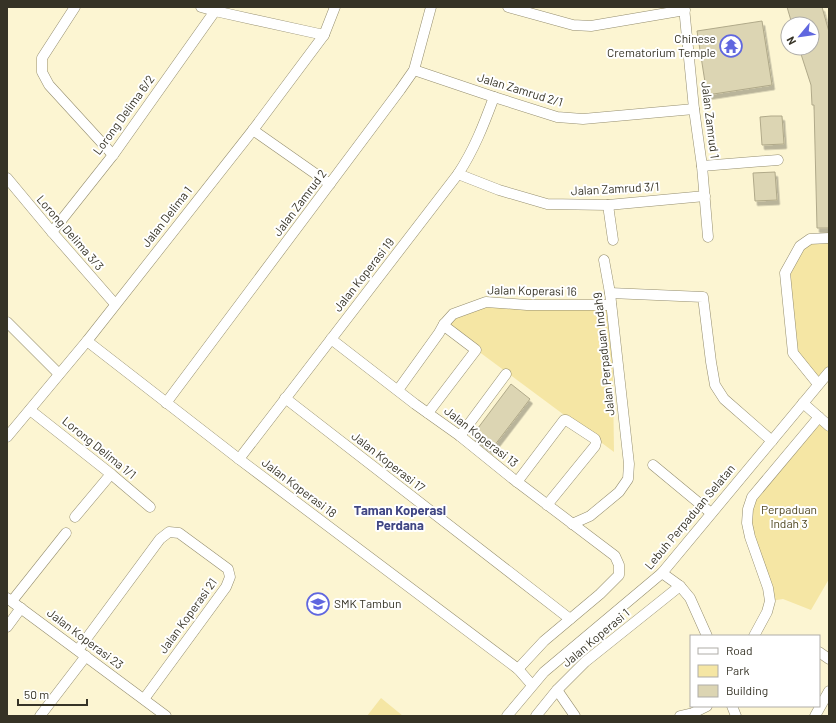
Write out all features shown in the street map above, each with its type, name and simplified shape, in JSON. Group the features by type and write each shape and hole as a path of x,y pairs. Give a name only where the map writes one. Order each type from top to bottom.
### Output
{"street":[{"path":"75,7 42,58 42,72 49,85 113,155"},
{"path":"201,7 324,35"},
{"name":"Jalan Delima 1","path":"7,437 87,341 253,130 324,35 334,13 335,7"},
{"name":"Jalan Zamrud 2","path":"166,403 414,70 431,7"},
{"path":"508,7 573,25 591,26 684,9"},
{"name":"Jalan Zamrud 1","path":"684,9 694,109 702,166 708,237"},
{"name":"Lorong Delima 6/2","path":"52,232 113,155 215,11"},
{"name":"Jalan Zamrud 2/1","path":"414,70 557,117 583,119 694,109"},
{"name":"Jalan Koperasi 19","path":"239,460 458,174 467,161 483,130 494,97"},
{"path":"253,130 330,184"},
{"path":"702,166 778,160"},
{"name":"Jalan Zamrud 3/1","path":"458,174 499,190 547,204 608,205 705,196"},
{"name":"Lorong Delima 3/3","path":"7,178 115,304"},
{"path":"608,205 613,240"},
{"path":"818,384 793,353 785,274 800,246 810,239 829,238"},
{"name":"Jalan Perpaduan Indah9","path":"572,524 590,516 619,492 628,479 630,464 612,305 604,260"},
{"path":"610,293 703,297 715,385 724,399 772,441"},
{"name":"Jalan Koperasi 16","path":"398,390 444,324 453,314 486,302 527,305 612,305"},
{"path":"7,322 59,374"},
{"path":"428,413 476,350 447,328 444,324"},
{"name":"Jalan Koperasi 13","path":"331,339 460,436 517,482 615,556 619,565 619,575 600,594 570,619"},
{"name":"Jalan Koperasi 18","path":"87,341 239,460 518,670 532,685"},
{"name":"Lebuh Perpaduan Selatan","path":"507,716 544,672 662,573 829,372"},
{"path":"460,436 506,374"},
{"name":"Jalan Koperasi 17","path":"285,398 570,619"},
{"path":"803,403 829,426"},
{"name":"Lorong Delima 1/1","path":"30,410 111,474 150,508"},
{"path":"754,635 770,601 768,588 750,537 748,508 752,497 819,417"},
{"path":"517,482 564,420 595,439 595,446 547,505"},
{"path":"653,465 711,513"},
{"path":"75,517 111,474"},
{"name":"Jalan Koperasi 21","path":"82,653 160,539 169,532 179,533 228,569 230,577 226,587 144,699"},
{"path":"9,600 66,533"},
{"path":"662,573 680,586 690,598 707,635"},
{"name":"Jalan Koperasi 1","path":"536,716 557,690 584,662 680,586"},
{"name":"Jalan Koperasi 23","path":"9,600 166,716"},
{"path":"7,627 21,608"},
{"path":"518,670 544,641 570,619"},
{"path":"40,716 82,653"},
{"path":"820,653 829,658"},
{"path":"557,690 575,716"},
{"path":"815,716 826,703 829,691"},
{"path":"680,716 692,713 705,707"}],"green space":[{"path":"829,238 829,368 818,384 793,353 785,273 810,239"},
{"path":"486,302 612,311 614,452 447,328 450,318"},
{"name":"Perpaduan Indah 3","path":"819,417 829,426 829,579 811,610 783,599 770,601 752,540 752,497"},
{"path":"381,698 403,716 367,716"}],"building":[{"path":"787,7 822,7 829,32 829,228 817,228 814,105 812,105 811,85 802,56 820,56 820,16 790,16"},
{"path":"762,21 772,85 707,95 697,31"},
{"path":"782,116 784,144 762,145 760,117"},
{"path":"775,172 777,200 755,201 753,173"},
{"path":"511,384 530,399 491,450 472,436"}],"place":[{"name":"Chinese Crematorium Temple","path":"731,46"},
{"name":"SMK Tambun","path":"318,604"}],"district":[{"name":"Taman Koperasi Perdana","path":"400,518"}]}
